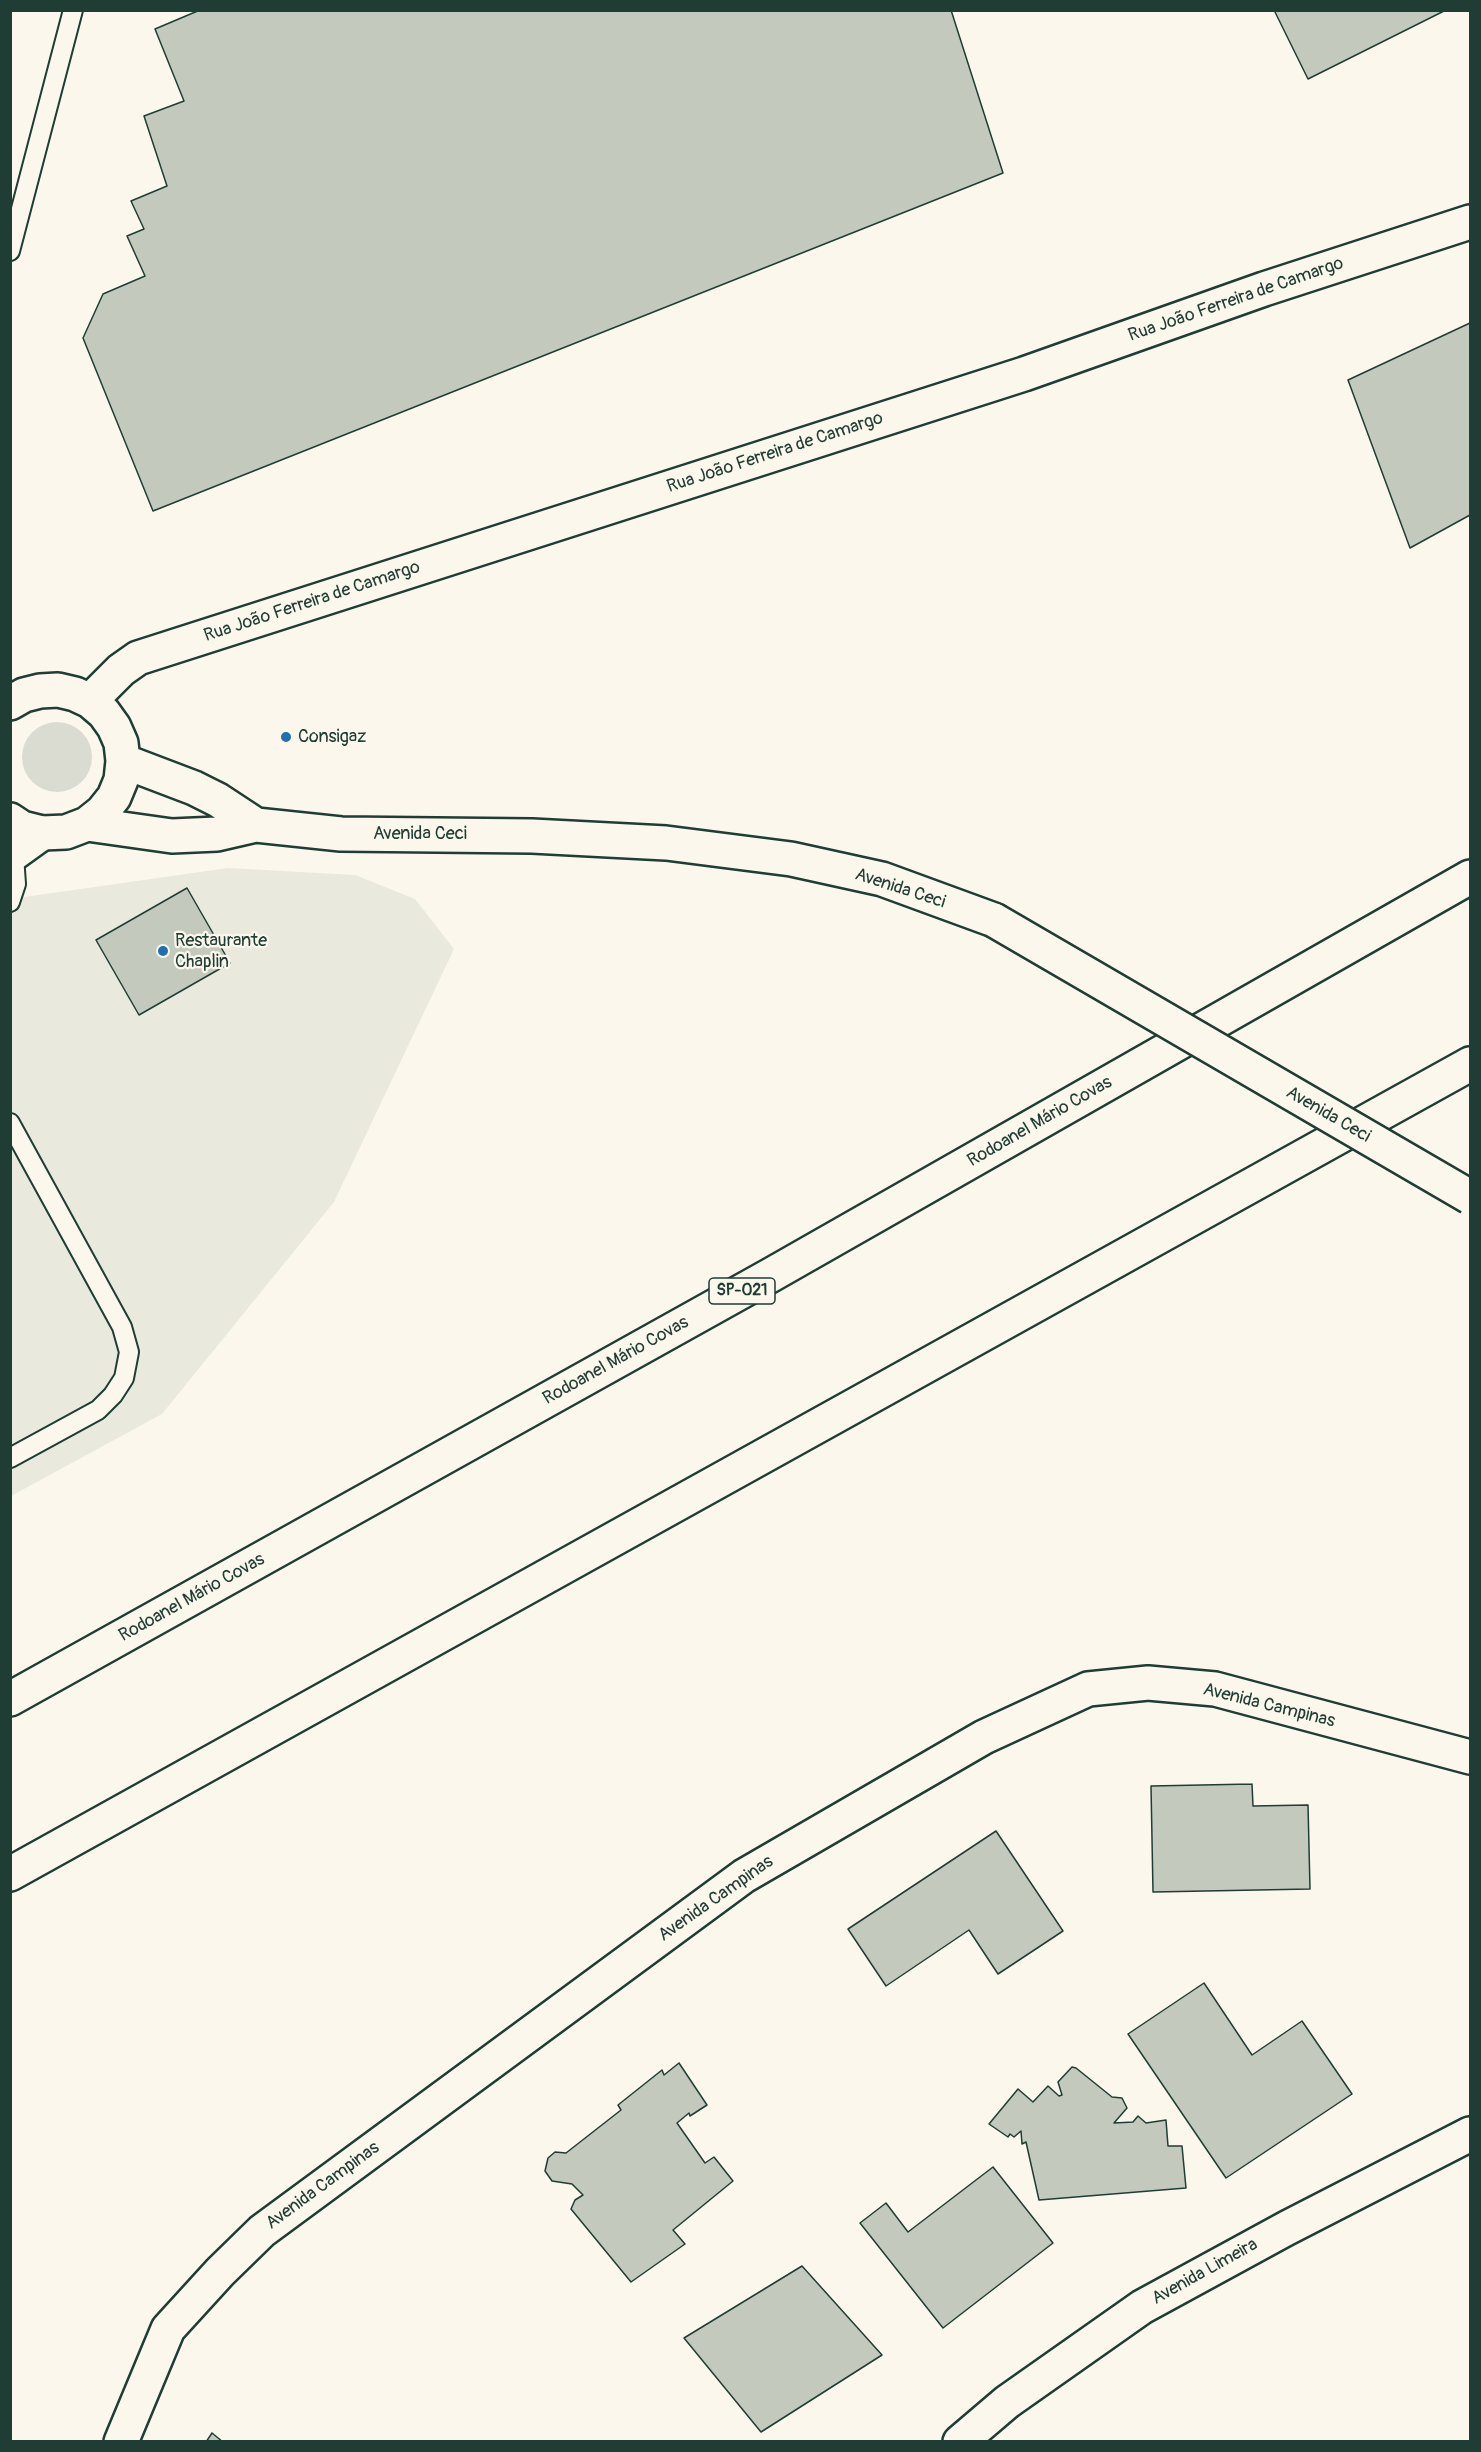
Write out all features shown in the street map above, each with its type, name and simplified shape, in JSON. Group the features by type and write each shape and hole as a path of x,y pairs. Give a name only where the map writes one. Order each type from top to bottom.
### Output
{"main road":[{"name":"Rua João Ferreira de Camargo","path":"90,701 121,670 138,657 1024,374 1264,289 1470,222"},
{"path":"10,703 24,695 58,690 90,701 104,713 114,727 121,743 123,760 121,780 114,797 102,812 87,824 66,832 42,832 22,828 10,820"},
{"name":"Avenida Ceci","path":"123,760 194,788 218,800 256,825"},
{"name":"Avenida Ceci","path":"87,824 172,836 217,834 256,825 341,834 520,836 666,843 791,859 882,879 994,920 1470,1197"},
{"path":"12,856 42,832"},
{"name":"Rodoanel Mário Covas","path":"10,1699 760,1281 1470,877"},
{"path":"10,1874 1470,1064"},
{"name":"Avenida Campinas","path":"122,2442 168,2329 220,2272 262,2231 744,1876 984,1737 1088,1689 1148,1683 1215,1689 1470,1757"},
{"name":"Avenida Limeira","path":"960,2442 1007,2402 1142,2307 1287,2228 1470,2134"}],"lane":[{"path":"10,251 73,10"},
{"path":"10,902 16,884 12,856"},
{"path":"10,1124 122,1327 129,1352 124,1378 113,1395 98,1410 10,1458"}],"shaded area":[{"path":"57,722 70,725 82,732 89,744 92,757 89,770 82,782 70,789 57,792 44,789 32,782 25,770 22,757 25,744 32,732 44,725"},
{"path":"228,868 355,875 415,899 454,949 334,1202 162,1414 11,1496 10,899"}],"building":[{"path":"200,10 951,10 1003,173 153,511 83,338 103,294 145,276 127,236 144,229 131,201 167,186 144,116 184,101 155,29"},
{"path":"1274,10 1446,10 1308,79"},
{"path":"1470,323 1470,515 1410,548 1348,380"},
{"name":"Restaurante Chaplin","path":"187,888 230,963 139,1015 96,940"},
{"path":"1252,1784 1253,1806 1308,1805 1310,1889 1153,1892 1151,1786"},
{"path":"996,1831 1063,1931 998,1974 969,1930 886,1986 848,1929"},
{"path":"1204,1983 1252,2055 1302,2021 1352,2094 1226,2178 1128,2034"},
{"path":"679,2063 707,2105 690,2116 689,2113 677,2123 705,2163 714,2157 733,2181 673,2230 685,2244 631,2282 571,2209 575,2200 583,2195 572,2184 552,2181 545,2171 548,2158 555,2152 566,2153 621,2110 618,2105 662,2070 664,2075"},
{"path":"1072,2067 1112,2097 1122,2098 1127,2108 1114,2123 1133,2122 1138,2116 1146,2123 1166,2120 1168,2146 1182,2146 1186,2188 1039,2200 1026,2142 1022,2144 1021,2131 1014,2137 1010,2134 1008,2137 989,2124 1018,2089 1033,2102 1048,2086 1059,2096 1062,2095 1058,2082"},
{"path":"993,2167 1053,2243 943,2328 860,2223 886,2203 908,2232"},
{"path":"802,2266 882,2355 761,2432 684,2338"},
{"path":"212,2433 223,2442 206,2442"}],"place":[{"name":"Consigaz","path":"286,737"},
{"name":"Restaurante Chaplin","path":"163,951"}]}
